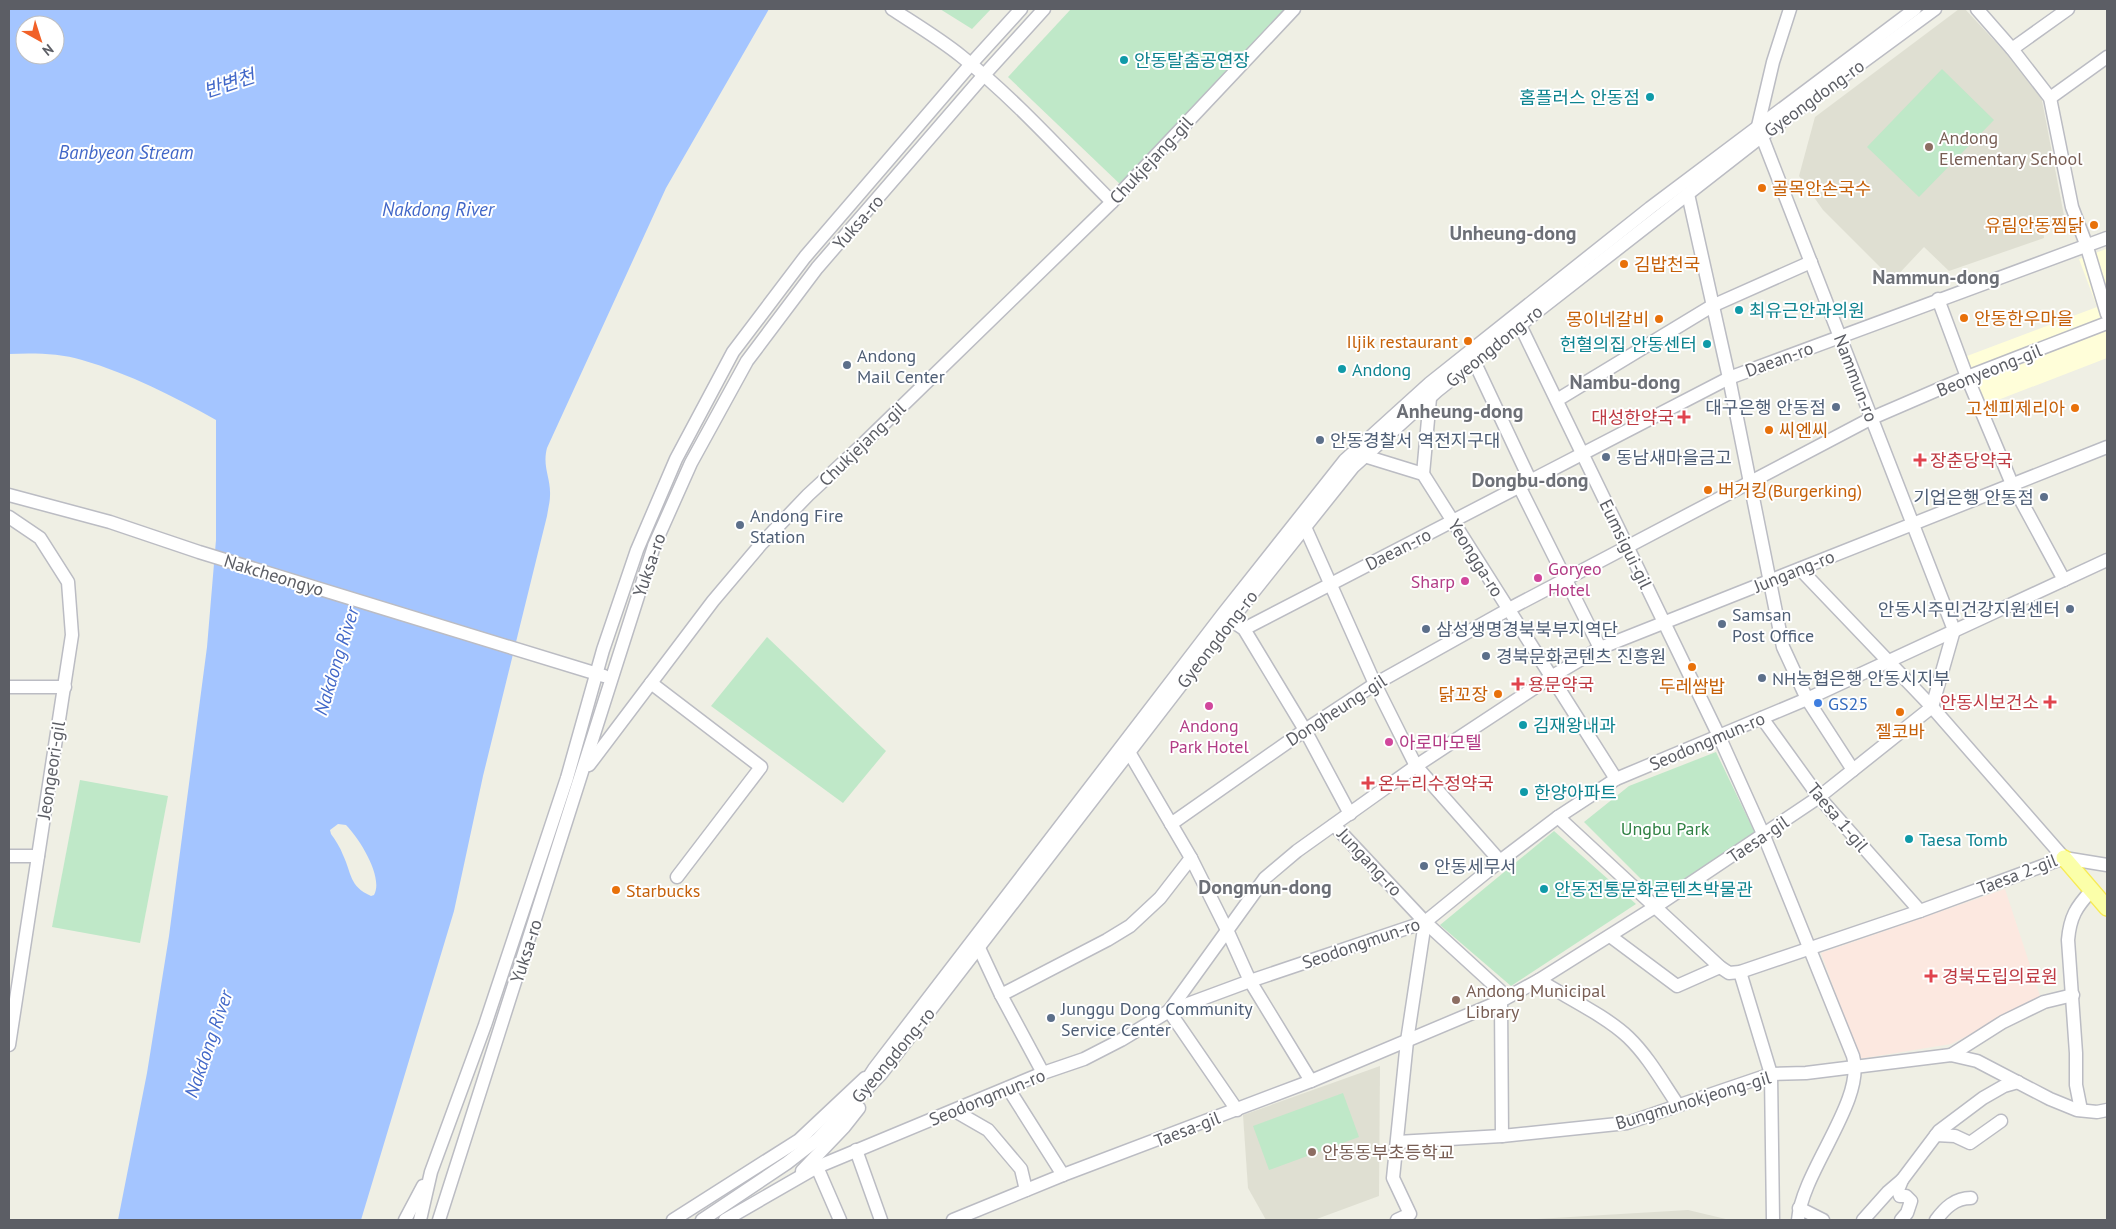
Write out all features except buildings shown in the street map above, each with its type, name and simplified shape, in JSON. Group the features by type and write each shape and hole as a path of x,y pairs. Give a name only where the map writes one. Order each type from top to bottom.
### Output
{"main road":[{"path":"2064,858 2107,908"}],"street":[{"path":"892,9 948,46 984,75 1112,202"},
{"name":"Yuksa-ro","path":"420,1220 430,1172 485,1025 567,778 597,673 637,550 676,459 733,352 805,257 971,64 1021,9"},
{"name":"Yuksa-ro","path":"439,1220 654,546 693,461 747,361 817,268 984,75 1044,9"},
{"name":"Chukjejang-gil","path":"583,773 713,601 762,543 808,495 862,446 1112,202 1294,9"},
{"path":"1760,131 1773,62 1790,9"},
{"name":"Gyeongdong-ro","path":"1227,617 1305,527 1358,454 1688,194 1760,131 1915,9"},
{"name":"Gyeongdong-ro","path":"702,1220 787,1163 818,1139 845,1113 1227,617 1358,454 1420,392 1650,208 1935,9"},
{"path":"1977,9 2050,98 2072,207 2086,244 2107,314"},
{"path":"2012,50 2068,9"},
{"path":"2050,98 2107,57"},
{"name":"Nammun-ro","path":"1760,131 1954,630"},
{"path":"1688,194 1729,378 1784,647 1806,699 1853,770"},
{"name":"Daean-ro","path":"1244,629 1729,378 2086,244 2107,238"},
{"path":"1556,400 1712,306 1811,262"},
{"path":"1938,299 1967,378 2012,484 2064,580"},
{"name":"Beonyeong-gil","path":"1750,482 1872,418 2107,323"},
{"name":"Eumsigui-gil","path":"1520,325 1719,736 1764,836 1809,949"},
{"path":"1474,362 1530,480"},
{"path":"1358,454 1423,474 1430,398"},
{"name":"Jungang-ro","path":"1169,1011 1266,878 1297,851 1416,766 1551,677 1600,648 2107,447"},
{"name":"Yeongga-ro","path":"1423,474 1616,780"},
{"name":"Dongheung-gil","path":"1171,824 1374,684 1509,609 1750,482"},
{"path":"1519,486 1600,648"},
{"name":"Nakcheongyo","path":"9,495 151,534 199,552 613,678"},
{"name":"Jeongeori-gil","path":"9,517 40,538 68,582 72,635 9,1037"},
{"path":"1305,527 1374,684 1416,766 1500,861"},
{"name":"Seodongmun-ro","path":"793,1180 856,1150 1044,1073 1084,1059 1122,1040 1169,1011 1250,981 1425,922 1558,817 1616,780 1806,699 2107,560"},
{"name":"Taesa 2-gil","path":"1740,972 1920,911 2064,858 1932,707 1800,569"},
{"path":"1227,617 1244,629 1305,730 1350,814"},
{"path":"1932,707 1954,630"},
{"path":"651,683 761,767 677,877"},
{"path":"9,687 65,687"},
{"name":"Taesa-gil","path":"953,1220 1026,1190 1311,1081 1504,999 1540,980 1764,836 1819,797 1932,707"},
{"name":"Taesa 1-gil","path":"1762,718 1819,797 1920,911"},
{"path":"1126,749 1191,858 1250,981 1311,1081"},
{"path":"1558,817 1720,967 1729,973 1740,972 1771,1074 1773,1220"},
{"name":"Jungang-ro","path":"1334,825 1425,922 1504,999"},
{"path":"9,856 38,856"},
{"path":"1001,995 1130,926 1160,898 1191,858"},
{"path":"2064,858 2107,865"},
{"path":"2081,1110 2076,1086 2073,995 2068,940 2070,922 2079,904 2092,890"},
{"path":"1397,1220 1410,1214 1393,1178 1407,1041 1425,922"},
{"path":"1610,936 1677,986 1720,967"},
{"path":"976,945 1044,1073"},
{"path":"1809,949 1856,1066 1847,1105 1820,1157 1799,1214 1824,1220"},
{"path":"1540,980 1628,1036 1678,1106"},
{"path":"1951,1055 2003,1022 2044,1002 2073,995"},
{"path":"1502,1136 1504,999"},
{"path":"1169,1011 1237,1110"},
{"name":"Bungmunokjeong-gil","path":"1397,1142 1502,1136 1627,1123 1771,1074 1806,1073 1951,1055 1977,1060 2050,1099 2081,1110 2097,1112 2107,1110"},
{"path":"725,1220 793,1180 844,1127 860,1107 878,1071"},
{"path":"673,1220 800,1140 878,1071"},
{"path":"1863,1220 1888,1192 1902,1180 1936,1135 1952,1120 1983,1098 2004,1086 2018,1082"},
{"path":"1008,1088 1063,1176"},
{"path":"955,1111 988,1130 1021,1170 1026,1190"},
{"path":"1936,1135 1956,1136 1970,1143 2001,1121"},
{"path":"856,1150 881,1220"},
{"path":"818,1167 840,1220"},
{"path":"405,1220 430,1172"},
{"path":"1901,1220 1907,1213 1911,1201 1906,1196 1900,1196 1898,1190 1902,1180"},
{"path":"1936,1220 1946,1206 1963,1198 1971,1198"}],"shaded area":[{"name":"Andong Elementary School","path":"1959,9 1965,9 2040,90 2065,221 2043,229 2044,238 1949,271 1924,247 1893,280 1823,210 1799,176 1815,117"},
{"path":"2106,249 2107,358 1985,405 1967,356 2097,307 2079,259"},
{"name":"경북도립의료원","path":"2005,889 2041,999 1951,1044 1859,1059 1821,953"},
{"name":"안동동부초등학교","path":"1380,1066 1379,1196 1314,1220 1266,1220 1248,1188 1243,1115"},
{"path":"1688,1210 1730,1220 1521,1220"}],"green space":[{"path":"940,9 991,9 972,29"},
{"path":"1071,9 1285,9 1122,186 1008,77"},
{"path":"1942,69 1994,120 1919,197 1867,147"},
{"path":"767,637 886,751 843,803 711,706"},
{"name":"Ungbu Park","path":"1716,752 1755,833 1658,896 1584,822 1629,786"},
{"path":"80,780 168,796 140,943 52,927"},
{"path":"1554,831 1636,904 1511,986 1440,925"},
{"path":"1343,1093 1359,1137 1269,1170 1253,1126"}],"water":[{"name":"Nakdong River","path":"9,9 769,9 666,188 547,448 546,467 550,496 547,516 483,776 454,911 361,1220 118,1220 147,1073 169,936 207,647 216,540 216,420 151,386 117,372 73,358 36,354 9,354","holes":["338,824 346,825 369,858 376,878 374,895 371,896 364,892 355,884 341,849 331,834 330,830"]}],"place":[{"name":"안동탈춤공연장","path":"1124,60"},
{"name":"홈플러스 안동점","path":"1650,97"},
{"name":"Andong Elementary School","path":"1929,147"},
{"name":"골목안손국수","path":"1762,188"},
{"name":"유림안동찜닭","path":"2094,225"},
{"name":"김밥천국","path":"1624,264"},
{"name":"최유근안과의원","path":"1739,310"},
{"name":"안동한우마을","path":"1964,318"},
{"name":"몽이네갈비","path":"1659,319"},
{"name":"Iljik restaurant","path":"1468,341"},
{"name":"헌혈의집 안동센터","path":"1707,344"},
{"name":"Andong Mail Center","path":"847,365"},
{"name":"Andong","path":"1342,369"},
{"name":"대구은행 안동점","path":"1836,407"},
{"name":"고센피제리아","path":"2075,408"},
{"name":"대성한약국","path":"1684,417"},
{"name":"씨엔씨","path":"1769,430"},
{"name":"안동경찰서 역전지구대","path":"1320,440"},
{"name":"동남새마을금고","path":"1606,457"},
{"name":"장춘당약국","path":"1920,460"},
{"name":"버거킹(Burgerking)","path":"1708,490"},
{"name":"기업은행 안동점","path":"2044,497"},
{"name":"Andong Fire Station","path":"740,525"},
{"name":"Goryeo Hotel","path":"1538,578"},
{"name":"Sharp","path":"1465,581"},
{"name":"안동시주민건강지원센터","path":"2070,609"},
{"name":"Samsan Post Office","path":"1722,624"},
{"name":"삼성생명경북북부지역단","path":"1426,629"},
{"name":"경북문화콘텐츠 진흥원","path":"1486,656"},
{"name":"두레쌈밥","path":"1692,667"},
{"name":"NH농협은행 안동시지부","path":"1762,678"},
{"name":"용문약국","path":"1518,684"},
{"name":"닭꼬장","path":"1498,694"},
{"name":"안동시보건소","path":"2050,702"},
{"name":"GS25","path":"1818,703"},
{"name":"Andong Park Hotel","path":"1209,706"},
{"name":"젤코바","path":"1900,712"},
{"name":"김재왕내과","path":"1523,725"},
{"name":"아로마모텔","path":"1389,742"},
{"name":"온누리수정약국","path":"1368,783"},
{"name":"한양아파트","path":"1524,792"},
{"name":"Taesa Tomb","path":"1909,839"},
{"name":"안동세무서","path":"1424,866"},
{"name":"안동전통문화콘텐츠박물관","path":"1544,889"},
{"name":"Starbucks","path":"616,890"},
{"name":"경북도립의료원","path":"1931,976"},
{"name":"Andong Municipal Library","path":"1456,1000"},
{"name":"Junggu Dong Community Service Center","path":"1051,1018"},
{"name":"안동동부초등학교","path":"1312,1152"}],"district":[{"name":"Unheung-dong","path":"1513,233"},
{"name":"Nammun-dong","path":"1936,277"},
{"name":"Nambu-dong","path":"1625,382"},
{"name":"Anheung-dong","path":"1460,411"},
{"name":"Dongbu-dong","path":"1530,480"},
{"name":"Dongmun-dong","path":"1265,887"}],"water label":[{"name":"반변천","path":"229,83"},
{"name":"Banbyeon Stream","path":"126,152"}]}
